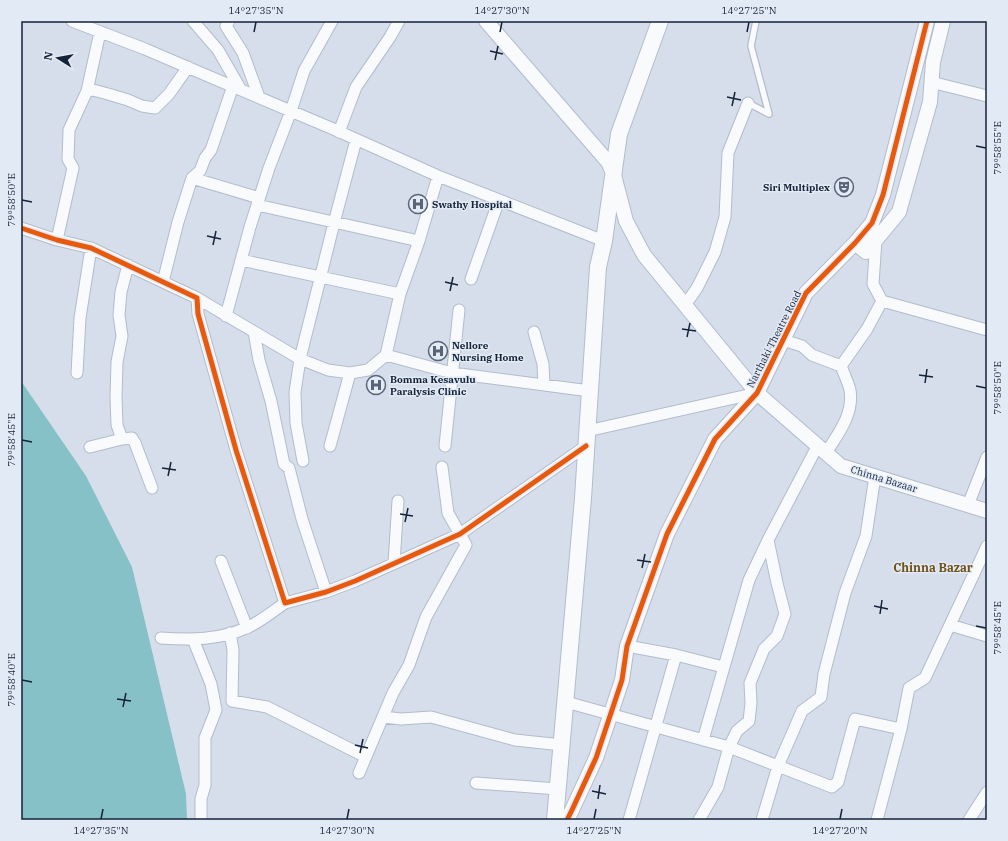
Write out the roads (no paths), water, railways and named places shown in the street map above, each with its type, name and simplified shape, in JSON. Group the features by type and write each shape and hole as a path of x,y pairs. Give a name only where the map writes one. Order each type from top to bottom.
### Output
{"main road":[{"path":"555,820 587,439 598,267 604,241 619,134 660,21"}],"street":[{"path":"72,21 188,67 438,176 604,241"},
{"path":"163,282 178,222 192,178 200,171 205,158 211,150 237,88 218,50 193,21"},
{"path":"229,21 226,26 243,52 259,98"},
{"path":"226,316 258,201 269,168 291,111 304,71 332,21"},
{"path":"339,132 356,87 399,21"},
{"name":"Chinna Bazaar","path":"486,21 608,162 614,175 626,221 644,254 757,393 841,466 987,511"},
{"name":"Narthaki Theatre Road","path":"567,820 596,758 622,680 627,646 667,534 715,439 757,393 806,293 872,223 883,194 927,21"},
{"path":"854,243 866,252 899,212 930,102 933,62 943,21"},
{"path":"57,240 73,168 68,159 69,130 86,90 100,32"},
{"path":"86,90 93,90 128,100 142,106 155,108 169,94 188,67"},
{"path":"932,82 987,96"},
{"path":"685,305 697,288 715,252 725,217 728,153 748,103"},
{"path":"303,461 296,424 295,392 300,359 356,140"},
{"path":"21,228 57,240 91,248 197,298 300,359 328,370 350,373 368,370 386,355 400,294 419,241 438,176"},
{"path":"192,178 258,201 334,222 419,241"},
{"path":"471,279 499,200"},
{"path":"876,240 873,284 882,301 987,330"},
{"path":"77,373 80,318 91,248"},
{"path":"241,260 400,294"},
{"path":"122,439 116,425 116,397 118,362 122,336 119,315 121,292 128,265"},
{"path":"197,298 198,314 236,450 285,603"},
{"path":"841,366 867,329 882,301"},
{"path":"445,446 459,310"},
{"path":"254,332 259,360 271,401 284,464 289,468 302,519 326,592"},
{"path":"534,332 543,364 544,385"},
{"path":"703,740 749,580 768,540 822,449 846,421 851,400 850,389 841,366 812,355 802,346 783,340"},
{"path":"386,355 452,373 590,391"},
{"path":"330,446 350,373"},
{"path":"161,638 192,639 217,637 247,628 285,603 326,592 355,581 460,534 587,439 757,393"},
{"path":"90,447 132,438 152,488"},
{"path":"968,505 987,457"},
{"path":"359,774 393,693 409,666 426,617 466,545 448,513 442,468"},
{"path":"762,820 778,766 802,711 821,697 824,674 846,593 866,536 876,476"},
{"path":"394,563 398,502"},
{"path":"699,820 718,787 729,747 737,731 750,721 750,683 764,649 777,636 785,614 768,540"},
{"path":"877,820 901,729 909,688 925,678 987,546"},
{"path":"221,561 247,628"},
{"path":"950,625 987,636"},
{"path":"230,633 233,650 232,701 266,707 366,757"},
{"path":"192,639 211,684 216,710 205,738 205,785 201,799 201,820"},
{"path":"627,646 676,655 723,667"},
{"path":"629,820 676,655"},
{"path":"566,702 729,747 832,787 838,782 855,719 901,729"},
{"path":"383,717 401,719 431,717 515,740 562,744"},
{"path":"476,783 558,789"},
{"path":"969,820 987,793"}],"lane":[{"path":"748,103 769,114 751,46 756,21"}],"water":[{"path":"21,381 86,476 132,567 186,794 187,820 21,820"}],"place":[{"name":"Siri Multiplex","path":"844,187"},
{"name":"Swathy Hospital","path":"418,204"},
{"name":"Nellore Nursing Home","path":"438,351"},
{"name":"Bomma Kesavulu Paralysis Clinic","path":"376,385"}],"district":[{"name":"Chinna Bazar","path":"933,567"}]}
